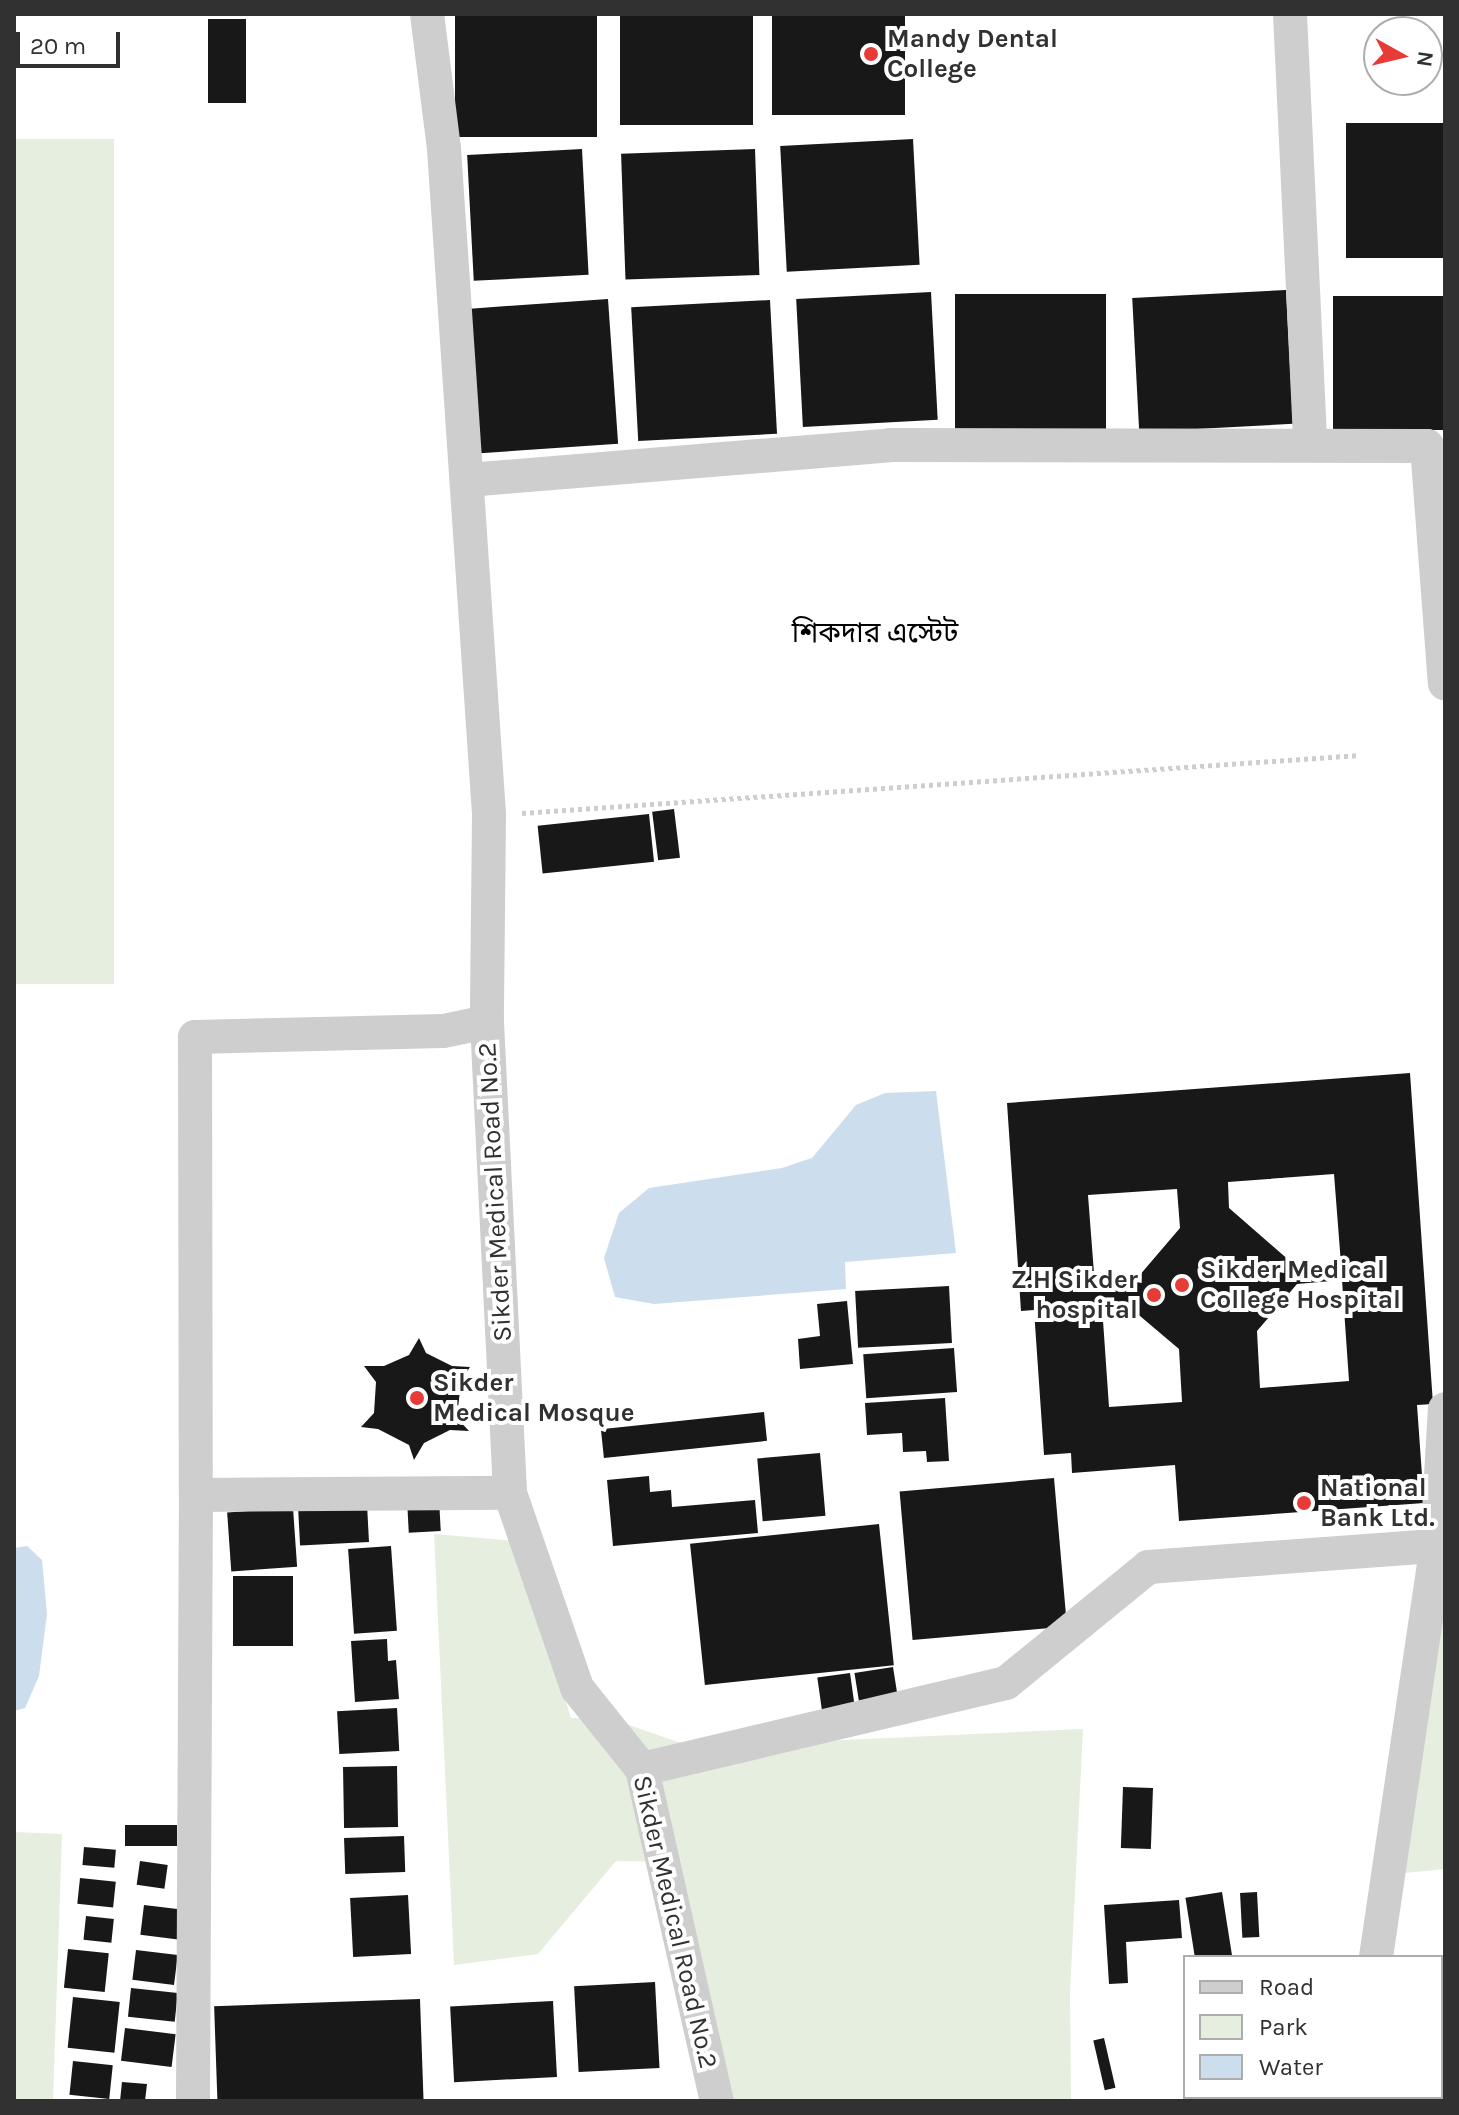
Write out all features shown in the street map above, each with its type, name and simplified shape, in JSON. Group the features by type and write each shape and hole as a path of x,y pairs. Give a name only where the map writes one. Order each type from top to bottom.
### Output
{"street":[{"name":"Sikder Medical Road No.2","path":"427,14 444,149 489,815 487,1022 510,1493 577,1688 642,1769 717,2101"},
{"path":"1290,14 1310,445"},
{"path":"468,480 890,445 1427,446 1445,683"},
{"path":"193,2101 195,1037 443,1031 487,1022"},
{"path":"1376,1955 1437,1546 1445,1409"},
{"path":"196,1495 510,1493"},
{"path":"642,1769 1006,1683 1148,1567 1437,1546"}],"path":[{"path":"489,815 1360,755"}],"green space":[{"path":"14,139 114,139 114,984 14,984"},
{"path":"1445,1488 1445,1869 1405,1873"},
{"path":"434,1534 516,1541 571,1718 612,1719 692,1747 1083,1729 1070,1993 1071,2101 719,2101 678,1862 616,1861 538,1954 454,1965"},
{"path":"14,1832 62,1834 53,2101 14,2101"}],"water":[{"path":"936,1091 956,1253 845,1262 846,1289 654,1304 615,1297 604,1258 619,1213 649,1188 782,1168 812,1158 856,1105 885,1093"},
{"path":"27,1546 42,1560 47,1614 39,1676 25,1708 14,1711 14,1548"}],"building":[{"path":"455,14 597,14 597,137 455,137"},
{"path":"620,14 753,14 753,125 620,125"},
{"path":"772,14 905,14 905,115 772,115"},
{"path":"208,19 246,19 246,103 208,103"},
{"path":"1346,123 1445,123 1445,258 1346,258"},
{"path":"913,139 920,265 787,272 780,146"},
{"path":"582,149 589,275 474,281 467,155"},
{"path":"755,149 759,275 625,280 621,154"},
{"path":"1286,290 1293,424 1139,432 1132,298"},
{"path":"931,292 938,420 803,427 796,299"},
{"path":"955,294 1106,294 1106,433 955,433"},
{"path":"1333,296 1445,296 1445,430 1333,430"},
{"path":"608,299 618,444 480,453 470,309"},
{"path":"770,300 777,434 638,441 631,307"},
{"path":"674,809 680,858 658,860 652,812"},
{"path":"649,814 654,862 543,873 538,826"},
{"name":"Z.H Sikder hospital","path":"1410,1073 1433,1404 1417,1405 1424,1503 1179,1521 1175,1465 1072,1473 1071,1453 1044,1455 1034,1310 1021,1311 1007,1103","holes":["1334,1174 1341,1264 1298,1268 1229,1208 1228,1182","1177,1189 1180,1228 1133,1283 1095,1286 1088,1195","1342,1280 1349,1381 1260,1388 1257,1331 1297,1284","1127,1305 1179,1349 1182,1402 1109,1407 1102,1306"]},
{"path":"949,1286 952,1343 858,1348 855,1291"},
{"path":"847,1301 853,1364 800,1369 798,1339 820,1336 817,1304"},
{"name":"Sikder Medical Mosque","path":"419,1338 426,1353 452,1366 470,1367 461,1381 457,1418 469,1431 450,1430 424,1443 414,1460 409,1445 378,1429 361,1427 374,1413 376,1382 364,1366 384,1366 409,1355"},
{"path":"954,1348 957,1392 866,1398 863,1354"},
{"path":"945,1398 949,1461 927,1462 926,1451 903,1452 902,1433 867,1435 865,1403"},
{"path":"764,1412 767,1441 604,1458 601,1429"},
{"path":"820,1453 825,1516 763,1521 757,1458"},
{"path":"649,1476 650,1492 671,1490 672,1507 755,1500 758,1533 613,1546 607,1480"},
{"path":"1054,1478 1067,1626 913,1640 900,1492"},
{"path":"439,1498 441,1531 409,1533 407,1500"},
{"path":"367,1504 369,1542 300,1546 298,1508"},
{"path":"293,1508 297,1567 231,1571 227,1513"},
{"path":"879,1524 894,1665 705,1685 690,1544"},
{"path":"391,1546 397,1631 354,1634 348,1549"},
{"path":"233,1576 293,1576 293,1646 233,1646"},
{"path":"387,1639 388,1661 396,1660 399,1699 355,1702 351,1641"},
{"path":"893,1667 899,1707 861,1713 854,1673"},
{"path":"850,1673 856,1714 823,1718 817,1678"},
{"path":"397,1708 399,1751 339,1754 337,1711"},
{"path":"397,1766 398,1827 344,1828 343,1767"},
{"path":"1123,1787 1153,1788 1151,1849 1121,1848"},
{"path":"125,1825 177,1825 177,1846 125,1846"},
{"path":"404,1836 405,1872 345,1874 344,1838"},
{"path":"84,1847 116,1850 114,1868 82,1865"},
{"path":"140,1861 168,1865 164,1889 137,1885"},
{"path":"80,1878 116,1882 113,1908 77,1904"},
{"path":"1222,1892 1232,1955 1195,1955 1185,1898"},
{"path":"1257,1892 1259,1937 1242,1938 1240,1893"},
{"path":"408,1895 411,1954 353,1957 350,1898"},
{"path":"1179,1900 1182,1938 1126,1942 1128,1983 1109,1984 1104,1905"},
{"path":"144,1905 186,1910 182,1940 140,1935"},
{"path":"86,1916 114,1919 111,1943 83,1940"},
{"path":"68,1949 109,1953 105,1992 64,1988"},
{"path":"136,1950 178,1955 174,1985 132,1980"},
{"path":"655,1982 660,2068 579,2072 574,1986"},
{"path":"131,1988 178,1993 175,2022 128,2017"},
{"path":"73,1997 120,2002 114,2053 68,2048"},
{"path":"420,1999 424,2101 217,2101 214,2006"},
{"path":"553,2001 557,2077 454,2082 450,2006"},
{"path":"125,2028 176,2034 172,2067 121,2061"},
{"path":"1104,2038 1115,2088 1105,2090 1093,2040"},
{"path":"73,2061 113,2065 109,2099 69,2095"},
{"path":"122,2082 147,2084 145,2101 120,2101"}],"place":[{"name":"Mandy Dental College","path":"871,54"},
{"name":"Sikder Medical College Hospital","path":"1182,1285"},
{"name":"Z.H Sikder hospital","path":"1154,1295"},
{"name":"Sikder Medical Mosque","path":"417,1398"},
{"name":"National Bank Ltd.","path":"1304,1503"}],"district":[{"name":"শিকদার এস্টেট","path":"875,633"}]}
